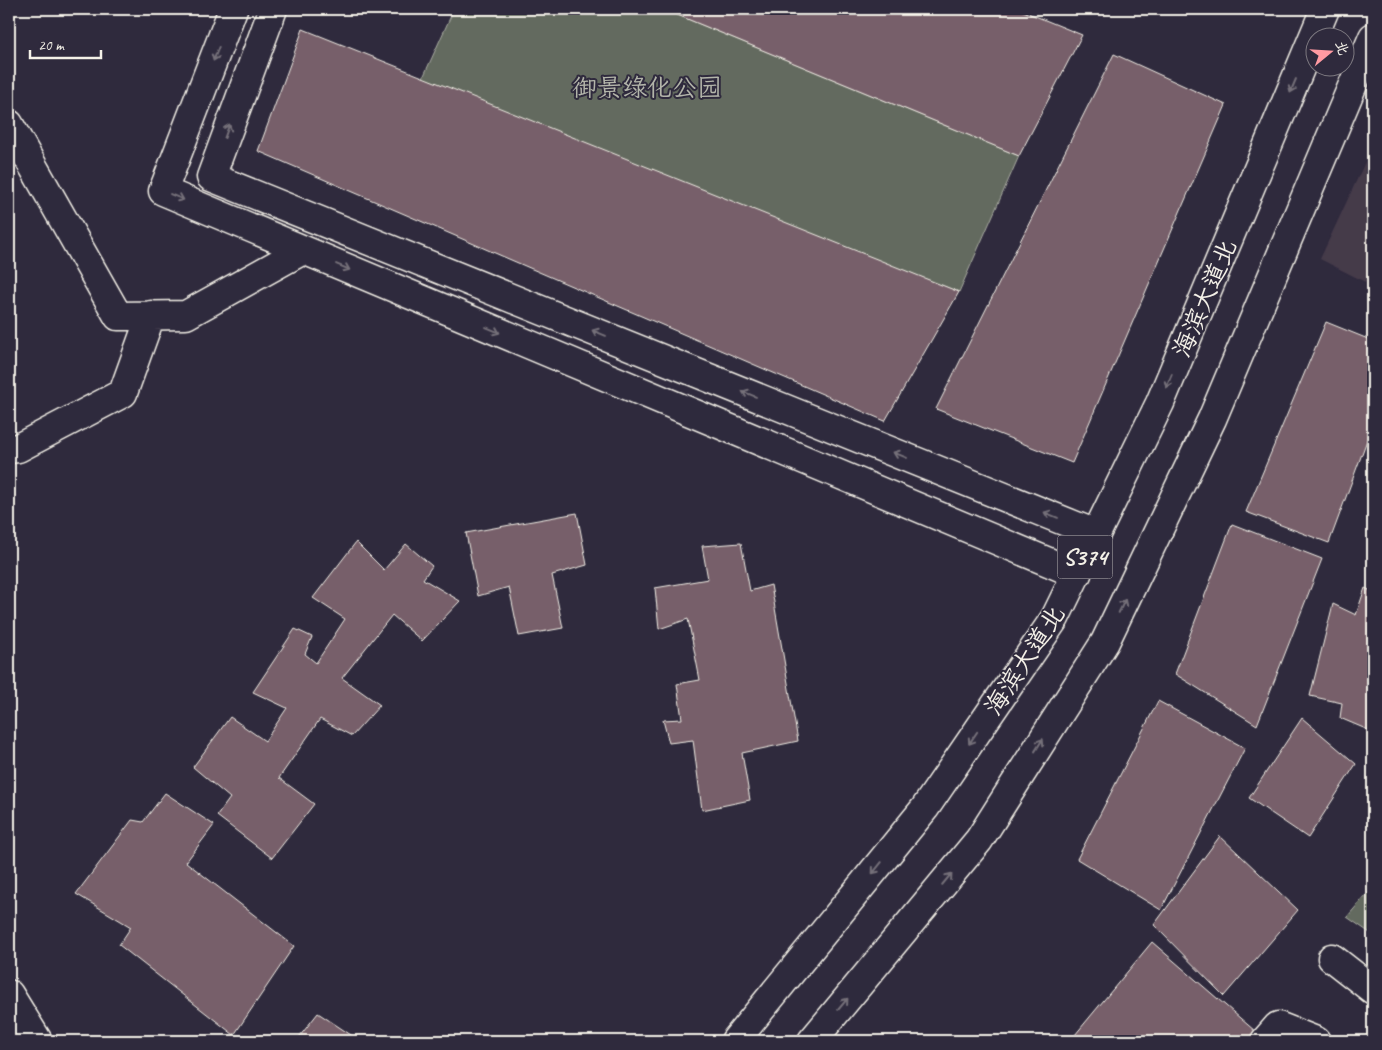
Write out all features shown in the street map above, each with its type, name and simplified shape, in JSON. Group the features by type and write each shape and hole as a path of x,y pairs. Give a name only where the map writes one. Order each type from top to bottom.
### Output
{"street":[{"path":"233,9 163,191 1076,574"},
{"path":"272,9 210,177 1096,534"},
{"name":"海滨大道北","path":"735,1041 925,808 1054,618 1160,403 1325,9"},
{"name":"S374","path":"812,1041 979,840 1105,642 1212,419 1373,38"},
{"path":"9,124 118,316 186,315 303,250"},
{"path":"9,449 18,448 123,393 151,315"},
{"path":"1332,958 1373,990"},
{"path":"9,994 38,1041"},
{"path":"1265,1041 1278,1026 1316,1041"}],"shaded area":[{"path":"1373,145 1373,286 1320,259"}],"green space":[{"name":"御景绿化公园","path":"454,9 663,9 1019,156 959,292 421,82"},
{"path":"1373,887 1373,935 1347,917"}],"building":[{"path":"663,9 1018,9 1082,35 1019,156"},
{"path":"303,29 959,292 885,421 258,151"},
{"path":"1114,54 1226,105 1072,463 936,409"},
{"path":"1326,322 1373,341 1373,424 1329,543 1246,512"},
{"path":"577,513 587,565 552,575 563,628 519,636 509,587 478,596 466,533"},
{"path":"1232,524 1322,559 1257,725 1175,674"},
{"path":"356,542 384,570 406,544 432,566 423,579 460,601 422,641 392,615 342,678 380,705 352,736 320,719 279,778 314,804 272,858 217,816 230,798 193,767 230,717 265,741 287,708 253,692 295,629 312,637 305,654 316,663 345,619 313,598"},
{"path":"741,543 750,591 771,585 798,741 742,753 750,800 702,810 693,740 669,743 663,720 682,719 677,684 700,680 688,619 659,629 655,588 708,579 702,546"},
{"path":"1365,588 1373,592 1373,732 1340,718 1342,703 1310,696 1333,604 1356,615"},
{"path":"1158,701 1245,748 1161,910 1077,859"},
{"path":"1302,718 1356,764 1308,838 1249,798"},
{"path":"165,793 214,825 186,862 294,946 234,1035 119,945 131,927 76,894 132,820 143,822"},
{"path":"1220,836 1298,910 1224,996 1154,925"},
{"path":"1152,942 1255,1031 1245,1041 1070,1041"},
{"path":"318,1013 360,1041 296,1041"}]}
